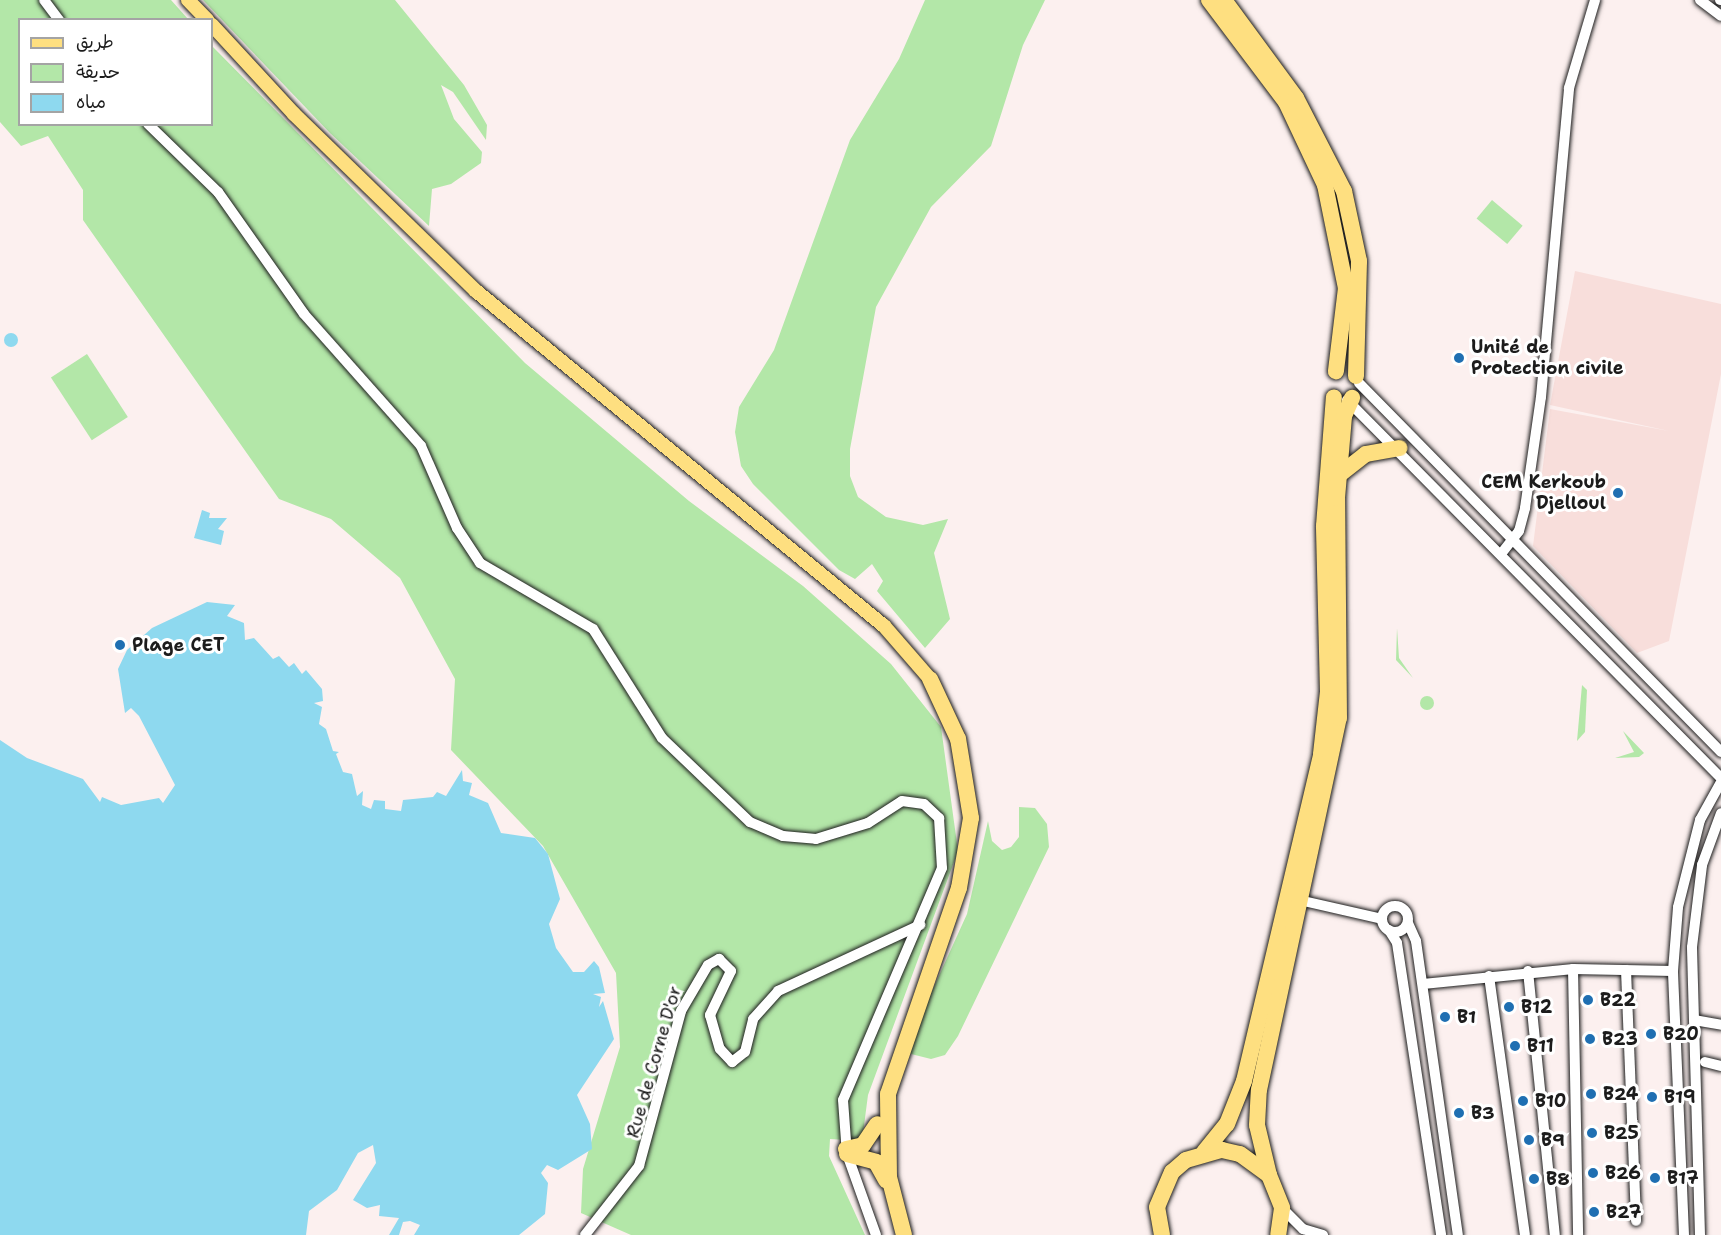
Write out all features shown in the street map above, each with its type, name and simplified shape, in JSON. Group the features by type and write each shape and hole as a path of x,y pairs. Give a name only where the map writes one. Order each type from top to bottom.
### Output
{"highway":[{"path":"1209,0 1286,102 1325,185 1346,288 1336,371 1328,385 1349,393"},
{"path":"1224,0 1296,98 1344,191 1359,261 1349,393 1339,475 1339,718 1257,1107 1269,1175 1282,1208 1278,1235"},
{"path":"1162,1235 1157,1207 1162,1188 1179,1166 1203,1152 1227,1124 1245,1081 1321,754 1328,692 1324,526 1349,393 1336,371"},
{"path":"1339,475 1365,454 1399,448"},
{"path":"895,1235 876,1162 877,1124 886,1069 946,915 964,845 967,818 960,760 930,679"},
{"path":"904,1235 892,1191 888,1094 959,888 971,818 958,739 930,679"},
{"path":"847,1152 863,1145 877,1124"},
{"path":"847,1152 876,1162 892,1191"},
{"path":"1203,1152 1240,1154 1269,1175"}],"main road":[{"path":"188,0 205,18"},
{"path":"213,26 476,291 884,626 930,679"}],"street":[{"path":"44,0 58,18"},
{"path":"1501,554 1512,542 1525,508 1541,397 1571,74 1595,0"},
{"path":"1700,0 1721,16"},
{"path":"150,126 218,192 304,314 421,446 457,528 480,563 593,629 662,738 750,822 783,836 816,839 868,824 902,801 924,804 939,818 942,868 922,923 846,1086 847,1152 876,1235"},
{"path":"1349,393 1399,448 1720,779"},
{"path":"1349,393 1512,542 1721,752"},
{"path":"1684,1235 1673,971 1685,867 1700,820 1720,779 1721,764"},
{"path":"1700,1235 1694,1020 1694,910 1721,813"},
{"path":"1299,900 1382,919 1397,943 1441,1235"},
{"path":"1382,919 1395,905 1406,911 1423,984 1458,1235"},
{"path":"907,956 888,942 922,923"},
{"path":"1389,930 1398,932 1408,923"},
{"name":"Rue de Corne D'or","path":"585,1235 639,1166 681,1011 708,965 719,959 731,971 710,1015 720,1050 732,1062 745,1052 753,1019 778,990 888,942"},
{"path":"1423,984 1528,971 1573,969 1673,971"},
{"path":"1573,969 1578,1235"},
{"path":"1626,970 1636,1221"},
{"path":"1528,971 1555,1235"},
{"path":"1489,976 1525,1235"},
{"path":"1694,1020 1721,1025"},
{"path":"1705,1062 1721,1066"},
{"path":"1282,1208 1303,1229 1323,1235"},
{"path":"1285,1235 1303,1229"}],"shaded area":[{"path":"1575,271 1721,304 1721,374 1669,641 1637,653 1533,546 1550,409 1669,431 1550,405"}],"green space":[{"path":"0,0 171,0 187,18 18,18 18,126 213,126 213,47 525,363 689,501 803,586 891,664 941,727 958,851 868,1095 862,1141 830,1139 829,1156 865,1235 631,1235 581,1213 583,1169 620,1047 616,973 543,846 451,750 455,679 400,578 331,519 279,499 83,220 83,190 48,136 21,146 0,122"},
{"path":"203,0 395,0 464,85 487,125 486,140 453,92 441,85 454,119 482,152 481,163 451,184 432,189 429,226 330,133"},
{"path":"925,0 1045,0 1023,45 991,146 931,207 876,307 850,449 850,476 858,497 886,517 923,525 948,519 934,553 950,619 925,648 877,591 883,581 872,564 855,579 839,570 753,484 741,466 735,432 739,407 774,350 850,140 899,59"},
{"path":"1492,200 1523,226 1507,244 1477,218"},
{"path":"87,354 128,417 92,440 51,377"},
{"path":"1397,628 1399,658 1413,678 1396,660"},
{"path":"1582,685 1587,690 1585,732 1577,741"},
{"path":"1424,696 1430,696 1434,703 1430,710 1424,710 1420,706 1420,700"},
{"path":"1623,731 1644,753 1639,757 1615,758 1634,752"},
{"path":"1019,807 1035,808 1047,824 1049,847 958,1036 945,1055 931,1059 911,1054 908,1044 967,914 988,821 992,841 1002,850 1011,847 1019,837"}],"water":[{"path":"11,333 16,335 18,340 16,345 11,347 6,345 4,340 6,335"},
{"path":"202,510 210,513 209,518 227,518 218,529 224,531 221,545 194,538"},
{"path":"207,602 235,605 227,616 244,623 245,640 254,638 273,659 279,656 289,667 294,663 302,674 306,670 322,689 323,701 314,703 322,707 319,724 326,729 333,751 339,752 336,754 343,772 352,774 357,796 363,791 362,805 371,809 374,800 385,801 385,809 401,811 403,800 433,797 437,792 446,796 462,770 463,781 472,783 469,795 488,803 501,833 535,838 548,854 560,899 549,924 556,948 573,972 584,972 594,961 599,967 605,993 593,994 601,997 599,1007 603,1001 614,1039 577,1095 590,1124 592,1149 558,1170 547,1165 541,1173 548,1183 545,1214 519,1235 414,1235 420,1225 410,1221 403,1222 399,1235 389,1235 399,1218 379,1216 380,1205 367,1208 353,1200 376,1163 373,1145 358,1153 337,1190 309,1211 306,1235 0,1235 0,740 27,758 83,779 100,802 102,797 121,805 159,798 163,803 175,785 139,716 131,708 125,713 118,669 127,650 152,628"}],"place":[{"name":"Unité de Protection civile","path":"1459,358"},
{"name":"CEM Kerkoub Djelloul","path":"1618,493"},
{"name":"Plage CET","path":"120,645"},
{"name":"B22","path":"1588,1000"},
{"name":"B12","path":"1509,1007"},
{"name":"B1","path":"1445,1017"},
{"name":"B20","path":"1651,1034"},
{"name":"B23","path":"1590,1039"},
{"name":"B11","path":"1515,1046"},
{"name":"B24","path":"1591,1094"},
{"name":"B19","path":"1652,1097"},
{"name":"B10","path":"1523,1101"},
{"name":"B3","path":"1459,1113"},
{"name":"B25","path":"1592,1133"},
{"name":"B9","path":"1529,1140"},
{"name":"B26","path":"1593,1173"},
{"name":"B17","path":"1655,1178"},
{"name":"B8","path":"1534,1179"},
{"name":"B27","path":"1594,1212"}]}
